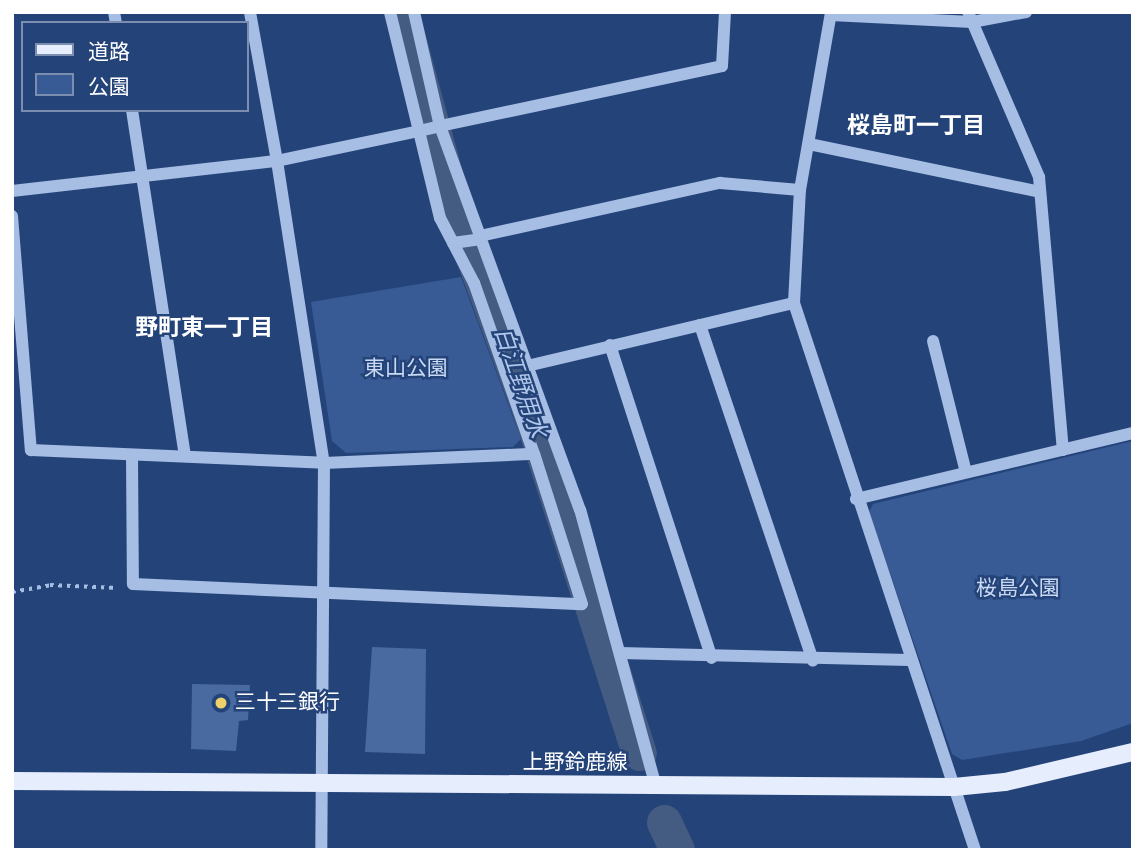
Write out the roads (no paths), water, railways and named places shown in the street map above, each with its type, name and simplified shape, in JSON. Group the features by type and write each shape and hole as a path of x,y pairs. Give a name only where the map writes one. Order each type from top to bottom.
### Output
{"main road":[{"name":"上野鈴鹿線","path":"12,781 656,787 954,786 1077,768 1133,752"}],"street":[{"path":"250,12 277,161 324,463 321,850"},
{"path":"132,455 133,584 582,604 534,454 474,283 457,243 440,218 390,12"},
{"path":"414,12 438,126 580,510 656,787"},
{"path":"12,191 277,161 722,66 725,12"},
{"path":"975,850 909,660 794,303 800,190 831,14 970,17 1026,12"},
{"path":"970,17 1040,192 1063,450"},
{"path":"132,112 186,456"},
{"path":"809,144 1040,192"},
{"path":"457,243 720,183 800,190"},
{"path":"12,216 31,450 324,463 534,454"},
{"path":"527,366 794,303"},
{"path":"700,324 813,660"},
{"path":"933,341 966,472"},
{"path":"610,345 712,658"},
{"path":"856,499 1133,433"},
{"path":"620,653 712,658 909,660"}],"waterway":[{"name":"白江野用水","path":"401,12 452,200 530,412 639,753"},
{"name":"白江野用水","path":"664,822 677,850"}],"place":[{"name":"三十三銀行","path":"221,703"}],"district":[{"name":"桜島町一丁目","path":"916,127"},
{"name":"野町東一丁目","path":"204,329"}],"park label":[{"name":"東山公園","path":"406,369"},
{"name":"桜島公園","path":"1018,589"}]}
